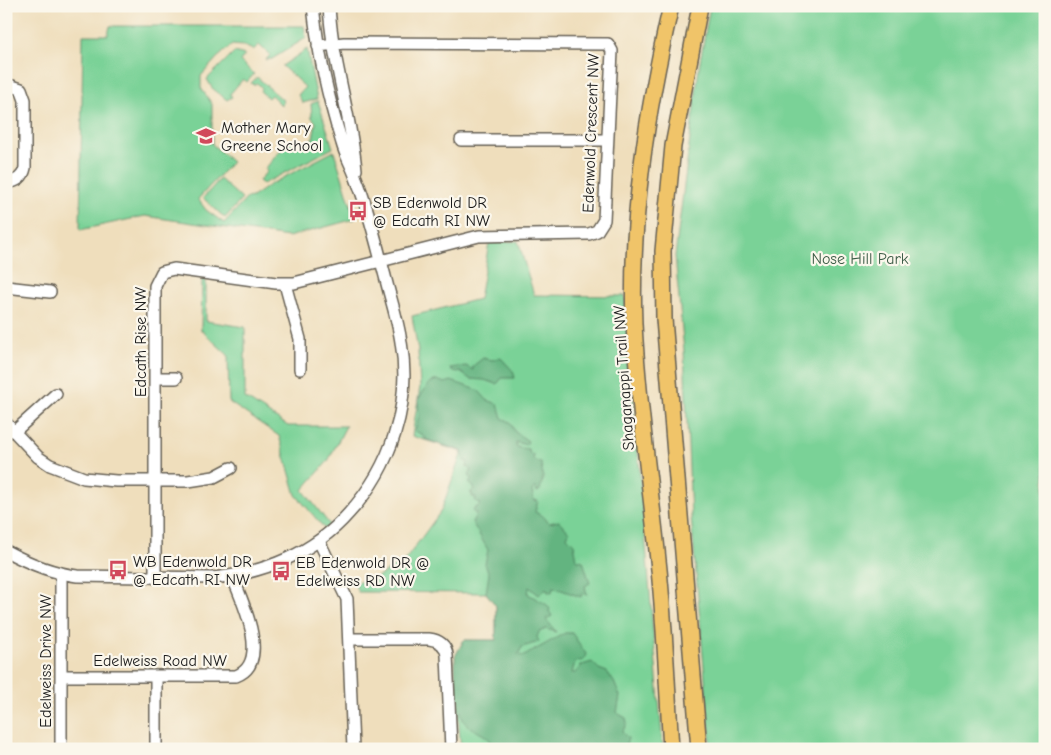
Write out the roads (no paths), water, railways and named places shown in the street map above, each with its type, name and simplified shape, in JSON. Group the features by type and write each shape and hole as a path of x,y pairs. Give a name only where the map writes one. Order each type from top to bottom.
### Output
{"main road":[{"name":"Shaganappi Trail NW","path":"671,6 656,71 642,157 635,252 634,323 640,403 658,563 671,749"},
{"path":"699,749 664,328 663,251 673,146 700,6"}],"street":[{"path":"6,551 62,574 97,578 232,576 278,563 319,541 344,519 372,485 390,448 399,419 403,396 403,355 381,260 357,179 342,146 335,119 318,46 313,6"},
{"path":"329,6 333,44 354,143 357,179"},
{"name":"Edenwold Crescent NW","path":"318,46 333,44 608,44 612,51 604,220 601,227 594,233 479,236 381,260"},
{"path":"6,84 21,89 25,100 25,168 21,178 15,182 6,183"},
{"path":"461,140 607,140"},
{"name":"Edcath Rise NW","path":"155,578 155,286 162,272 174,269 285,284 307,282 381,260"},
{"path":"285,284 300,339 300,369"},
{"path":"6,287 50,292"},
{"path":"156,378 176,378"},
{"path":"14,432 56,394"},
{"path":"6,423 38,456 72,475 98,480 202,480 224,474 231,468"},
{"path":"319,541 347,599 353,749"},
{"name":"Edelweiss Drive NW","path":"61,749 62,574"},
{"name":"Edelweiss Road NW","path":"62,676 236,676 244,673 250,667 252,632 247,612 232,576"},
{"path":"350,639 429,639 435,640 444,646 447,655 451,749"},
{"path":"156,676 156,749"}],"place":[{"name":"Mother Mary Greene School","path":"206,136"},
{"name":"SB Edenwold DR @ Edcath RI NW","path":"358,211"},
{"name":"WB Edenwold DR @ Edcath RI NW","path":"118,570"},
{"name":"EB Edenwold DR @ Edelweiss RD NW","path":"281,571"}],"park label":[{"name":"Nose Hill Park","path":"860,258"}]}
